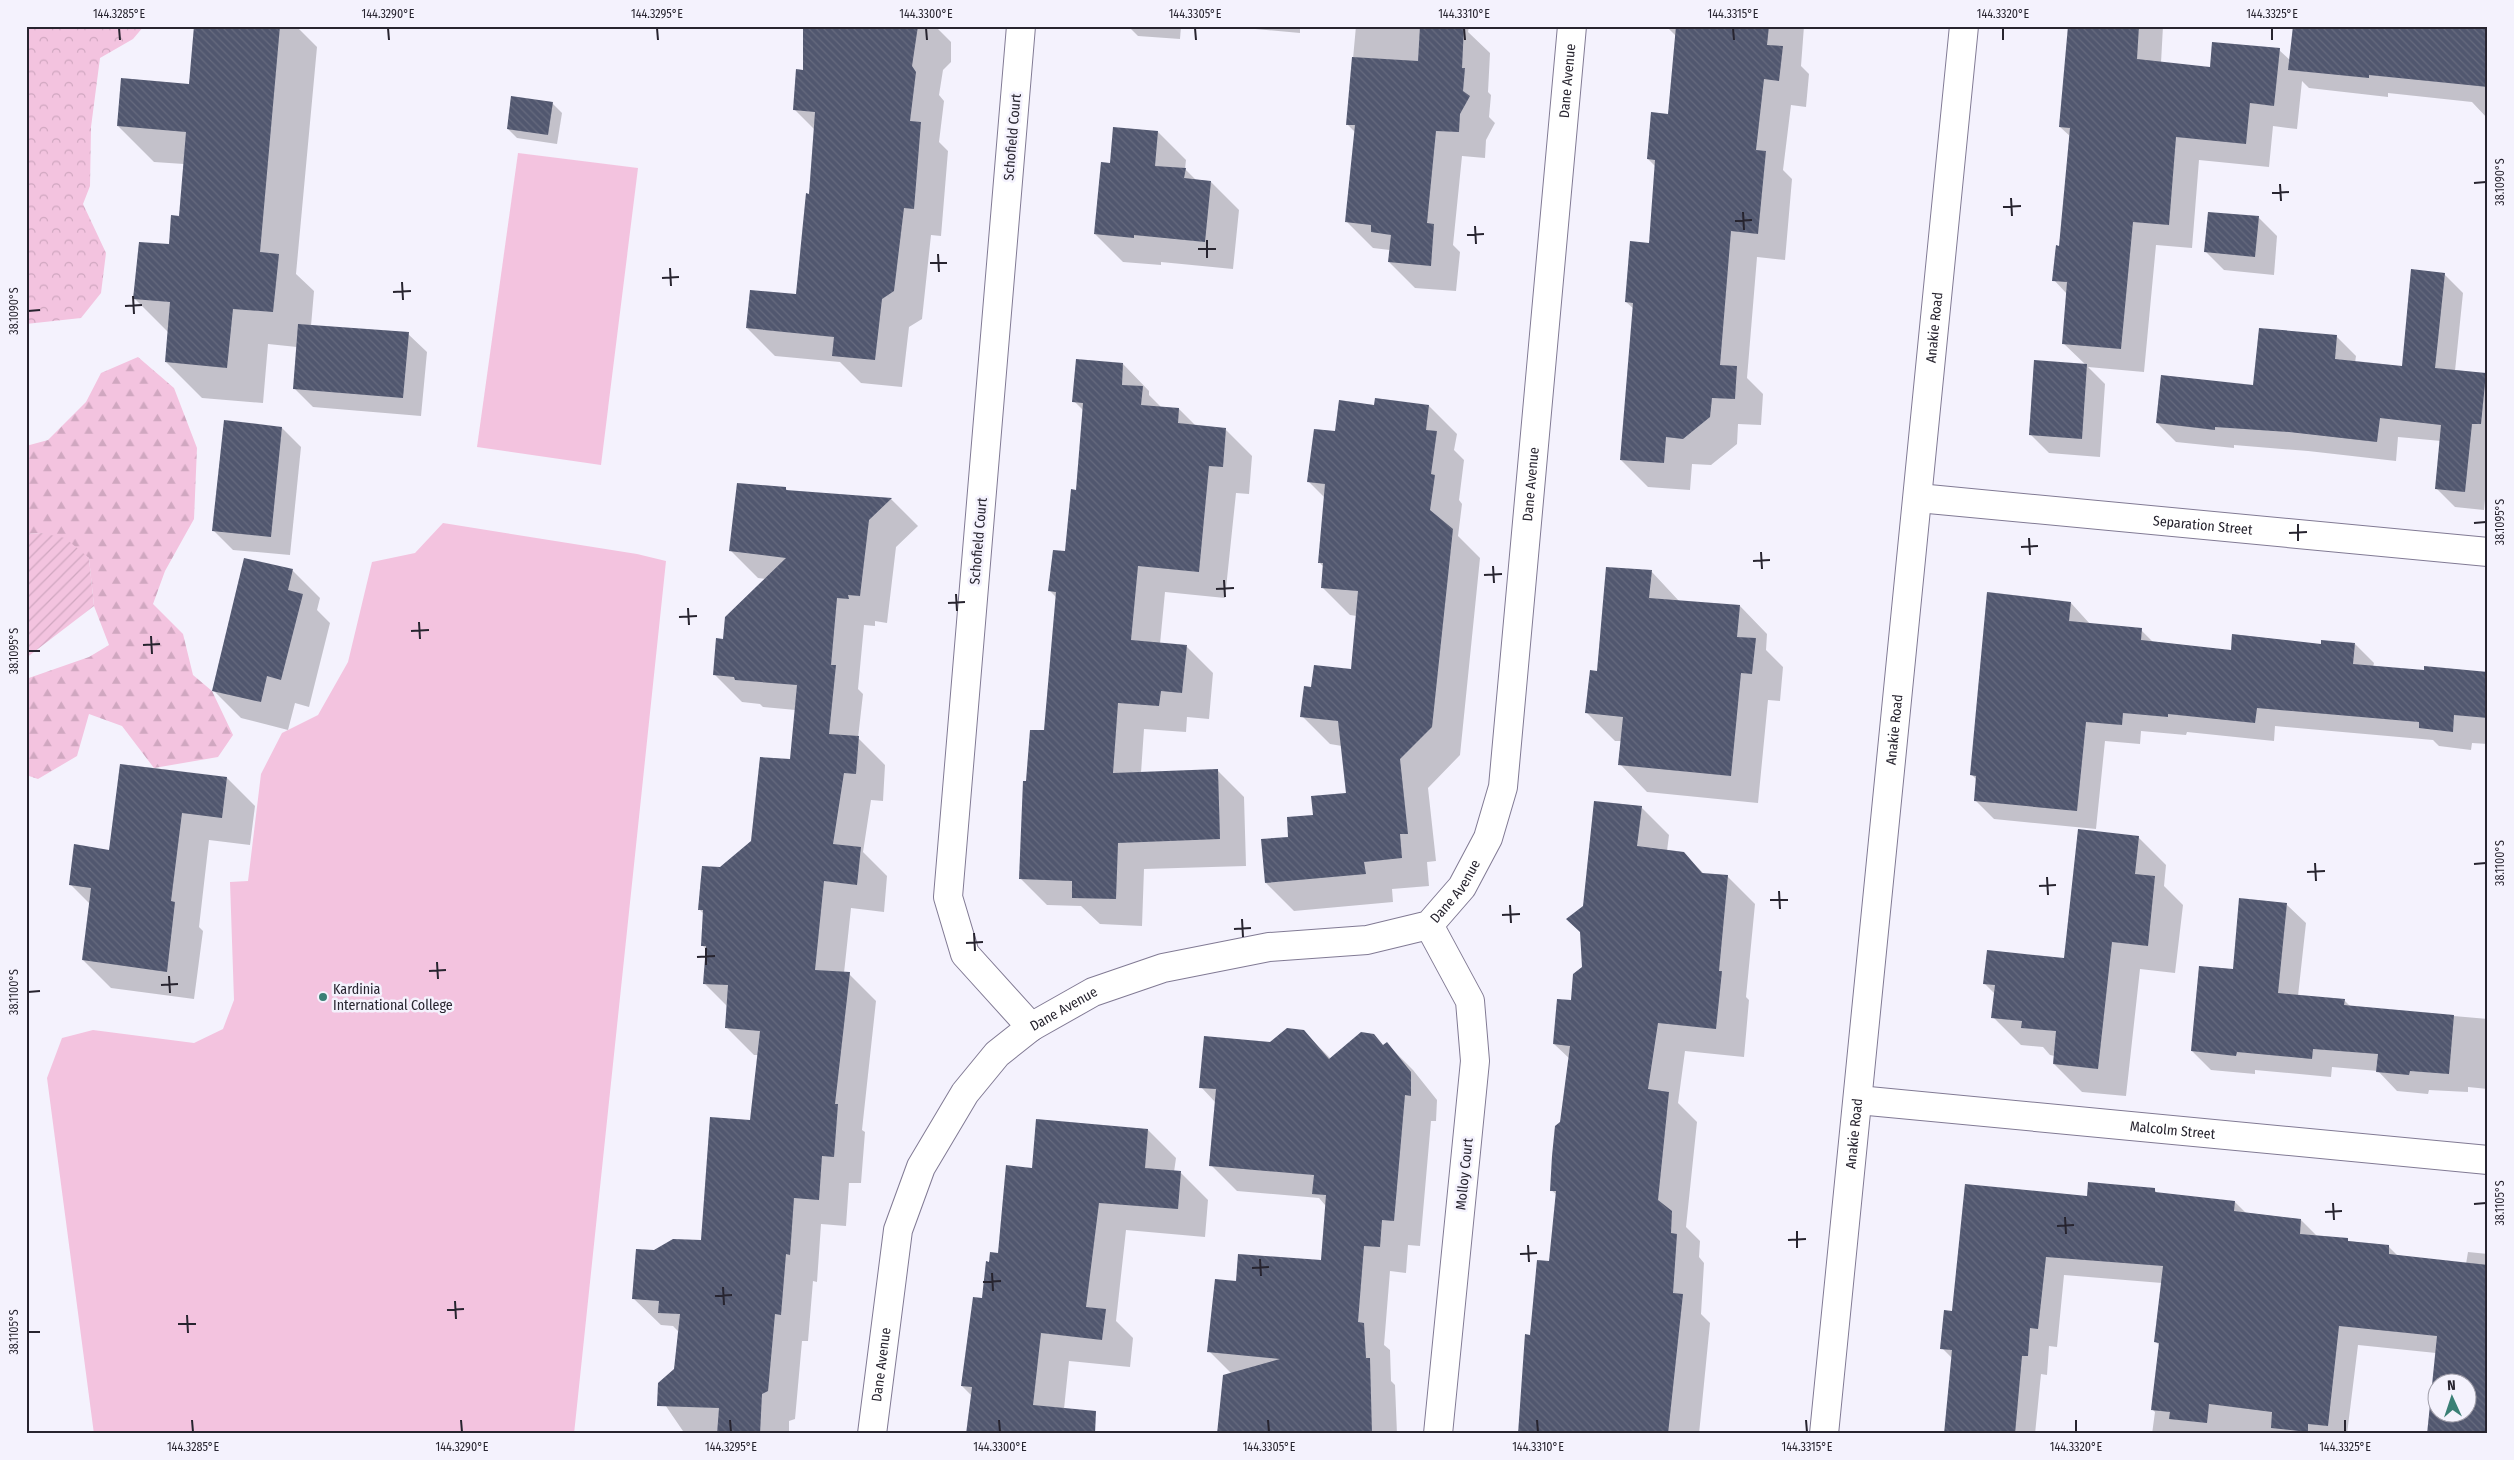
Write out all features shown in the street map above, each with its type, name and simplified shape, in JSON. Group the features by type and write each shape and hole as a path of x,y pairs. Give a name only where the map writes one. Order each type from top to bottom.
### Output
{"street":[{"name":"Schofield Court","path":"1021,26 948,897 965,954 1032,1027"},
{"name":"Dane Avenue","path":"872,1434 898,1230 921,1167 965,1093 997,1054 1032,1027 1093,992 1163,968 1269,947 1367,940 1429,924 1462,887 1488,838 1503,787 1572,26"},
{"name":"Anakie Road","path":"1824,1434 1964,26"},
{"name":"Separation Street","path":"1918,498 2488,552"},
{"name":"Molloy Court","path":"1429,924 1470,1001 1475,1061 1438,1434"},
{"name":"Malcolm Street","path":"1858,1100 2488,1160"}],"green space":[{"path":"26,26 144,26 133,39 100,58 91,127 90,186 83,204 106,253 101,293 81,318 26,324"},
{"path":"518,153 638,168 601,465 477,447"},
{"path":"138,357 174,388 197,448 194,519 165,571 153,604 183,634 193,675 212,691 233,735 218,757 154,768 122,726 89,714 77,756 38,779 26,775 26,679 89,657 109,645 94,606 89,558 41,533 26,534 26,446 48,440 86,402 101,373"},
{"path":"443,523 637,554 666,561 574,1434 94,1434 47,1078 62,1038 93,1030 194,1043 223,1029 234,1000 230,882 248,881 261,774 282,733 318,715 348,662 372,562 415,553"},
{"path":"41,533 65,538 89,558 94,606 26,658 26,534"}],"building":[{"path":"194,26 280,26 260,252 279,254 273,312 233,309 227,368 165,362 170,302 133,299 139,242 169,244 171,215 179,216 186,132 117,126 121,78 189,84"},
{"path":"803,26 918,26 912,66 916,72 910,121 921,122 914,209 904,208 894,291 882,299 875,360 832,356 834,337 746,328 750,290 796,294 806,193 809,194 815,112 793,110 796,69 803,70"},
{"path":"1420,26 1464,26 1462,68 1465,68 1463,91 1470,96 1460,114 1459,132 1436,131 1427,223 1434,224 1431,266 1388,262 1391,235 1371,232 1371,225 1345,222 1355,125 1346,125 1352,57 1418,61"},
{"path":"1676,26 1769,26 1767,45 1783,46 1779,81 1764,79 1756,150 1766,151 1758,234 1731,231 1720,365 1737,366 1735,399 1712,398 1710,417 1683,439 1666,437 1664,463 1620,460 1633,303 1625,302 1630,241 1649,243 1655,160 1647,159 1651,112 1668,114"},
{"path":"2068,26 2139,26 2137,59 2210,67 2212,42 2280,48 2274,106 2250,103 2246,144 2176,137 2169,225 2133,222 2121,349 2062,344 2067,282 2052,281 2056,245 2059,246 2070,128 2059,127"},
{"path":"2293,26 2488,26 2488,87 2369,75 2369,78 2288,70"},
{"path":"511,96 553,102 548,135 507,129"},
{"path":"1113,127 1158,131 1155,166 1186,168 1184,178 1211,181 1205,242 1134,235 1134,238 1094,234 1101,162 1110,163"},
{"path":"2208,212 2259,216 2255,257 2204,252"},
{"path":"2411,269 2445,273 2435,368 2486,373 2481,424 2472,424 2465,492 2435,489 2441,425 2380,418 2377,442 2289,432 2215,427 2215,430 2156,423 2161,375 2253,385 2259,328 2337,335 2335,359 2402,366"},
{"path":"298,324 409,332 403,398 293,389"},
{"path":"1076,359 1123,363 1122,385 1143,386 1141,405 1179,408 1178,423 1226,428 1223,467 1209,466 1199,572 1138,566 1131,640 1187,645 1182,693 1161,691 1159,706 1118,703 1113,773 1218,769 1220,839 1118,843 1116,899 1072,898 1072,881 1019,879 1023,781 1026,781 1030,730 1044,730 1056,592 1048,591 1053,550 1065,551 1071,489 1076,490 1083,403 1072,402"},
{"path":"2034,360 2087,364 2082,439 2029,435"},
{"path":"1375,398 1429,405 1426,430 1437,431 1431,474 1435,475 1430,510 1453,529 1432,727 1400,759 1408,834 1400,834 1402,858 1364,862 1366,874 1265,883 1261,839 1288,837 1287,817 1313,815 1311,796 1346,793 1338,721 1300,717 1304,686 1311,687 1314,665 1351,669 1358,591 1321,588 1323,563 1318,563 1325,484 1307,482 1314,429 1335,431 1339,400 1374,405"},
{"path":"224,420 282,427 271,537 212,531"},
{"path":"737,483 786,487 786,490 892,498 869,520 860,596 848,595 849,599 837,598 831,665 836,665 829,734 859,736 856,774 844,773 833,844 861,847 857,885 824,881 815,970 850,972 835,1104 838,1104 834,1157 822,1156 819,1200 794,1198 790,1255 786,1254 781,1315 775,1314 768,1391 762,1394 760,1434 717,1434 719,1408 657,1406 658,1383 674,1369 680,1314 658,1313 659,1301 632,1299 636,1249 654,1250 673,1239 701,1240 710,1117 750,1120 760,1031 725,1028 728,985 703,984 706,946 701,946 703,910 698,910 702,866 720,867 751,841 760,757 790,759 797,685 735,680 734,677 713,675 716,638 723,639 725,617 786,558 729,551"},
{"path":"244,558 293,569 288,590 303,594 281,680 267,676 261,702 212,691"},
{"path":"1606,567 1652,570 1649,598 1740,605 1737,637 1756,638 1752,674 1741,673 1731,776 1618,765 1623,717 1585,713 1590,670 1597,671"},
{"path":"1987,592 2071,602 2069,621 2142,628 2141,640 2231,650 2232,634 2321,644 2321,640 2355,643 2353,664 2424,670 2424,666 2488,672 2488,718 2454,715 2453,732 2419,728 2419,722 2257,708 2255,723 2168,714 2168,717 2123,713 2122,725 2086,722 2077,811 1974,801 1976,776 1970,775"},
{"path":"120,764 227,777 222,818 182,813 171,901 175,902 167,972 82,960 91,888 69,885 74,844 109,850"},
{"path":"1594,801 1642,806 1637,846 1684,852 1702,873 1728,875 1719,971 1722,971 1716,1029 1658,1023 1648,1089 1669,1092 1658,1200 1672,1211 1671,1233 1677,1234 1673,1293 1683,1294 1668,1434 1518,1434 1525,1334 1530,1335 1537,1260 1549,1261 1556,1191 1550,1191 1552,1156 1555,1126 1560,1122 1570,1046 1553,1044 1557,999 1571,1000 1573,974 1582,967 1580,932 1566,919 1583,906"},
{"path":"2078,829 2139,836 2135,874 2155,876 2148,946 2112,942 2098,1069 2053,1064 2056,1031 2021,1028 2022,1021 1991,1018 1995,985 1983,984 1987,950 2064,958"},
{"path":"2239,898 2287,903 2278,993 2345,999 2344,1005 2454,1015 2449,1074 2410,1071 2409,1075 2376,1072 2378,1054 2313,1049 2312,1059 2237,1052 2236,1056 2191,1051 2199,966 2233,969"},
{"path":"1287,1028 1304,1030 1329,1059 1361,1032 1374,1034 1383,1045 1387,1042 1411,1072 1411,1096 1405,1095 1394,1221 1382,1220 1380,1247 1364,1246 1358,1322 1364,1323 1366,1358 1370,1358 1372,1434 1217,1434 1223,1375 1280,1359 1207,1352 1215,1279 1236,1281 1238,1254 1321,1260 1326,1195 1312,1194 1314,1175 1209,1166 1216,1089 1199,1088 1204,1036 1270,1042"},
{"path":"1036,1119 1148,1129 1145,1168 1181,1171 1178,1209 1099,1203 1086,1307 1106,1309 1102,1340 1041,1333 1033,1405 1096,1411 1095,1434 966,1434 972,1387 961,1386 973,1297 982,1298 986,1261 989,1262 990,1252 998,1253 1006,1165 1032,1168"},
{"path":"2088,1182 2155,1188 2155,1192 2235,1201 2234,1211 2301,1219 2300,1234 2348,1238 2348,1241 2389,1245 2389,1254 2488,1265 2488,1434 2427,1434 2428,1422 2476,1422 2476,1372 2433,1372 2437,1336 2339,1326 2328,1426 2308,1424 2308,1432 2271,1428 2272,1412 2209,1404 2207,1423 2169,1419 2170,1412 2151,1410 2159,1343 2154,1342 2163,1266 2046,1257 2038,1329 2030,1328 2028,1356 2022,1356 2015,1434 1944,1434 1952,1350 1940,1349 1944,1310 1952,1311 1965,1184 2087,1196"}],"place":[{"name":"Kardinia International College","path":"323,997"}]}
